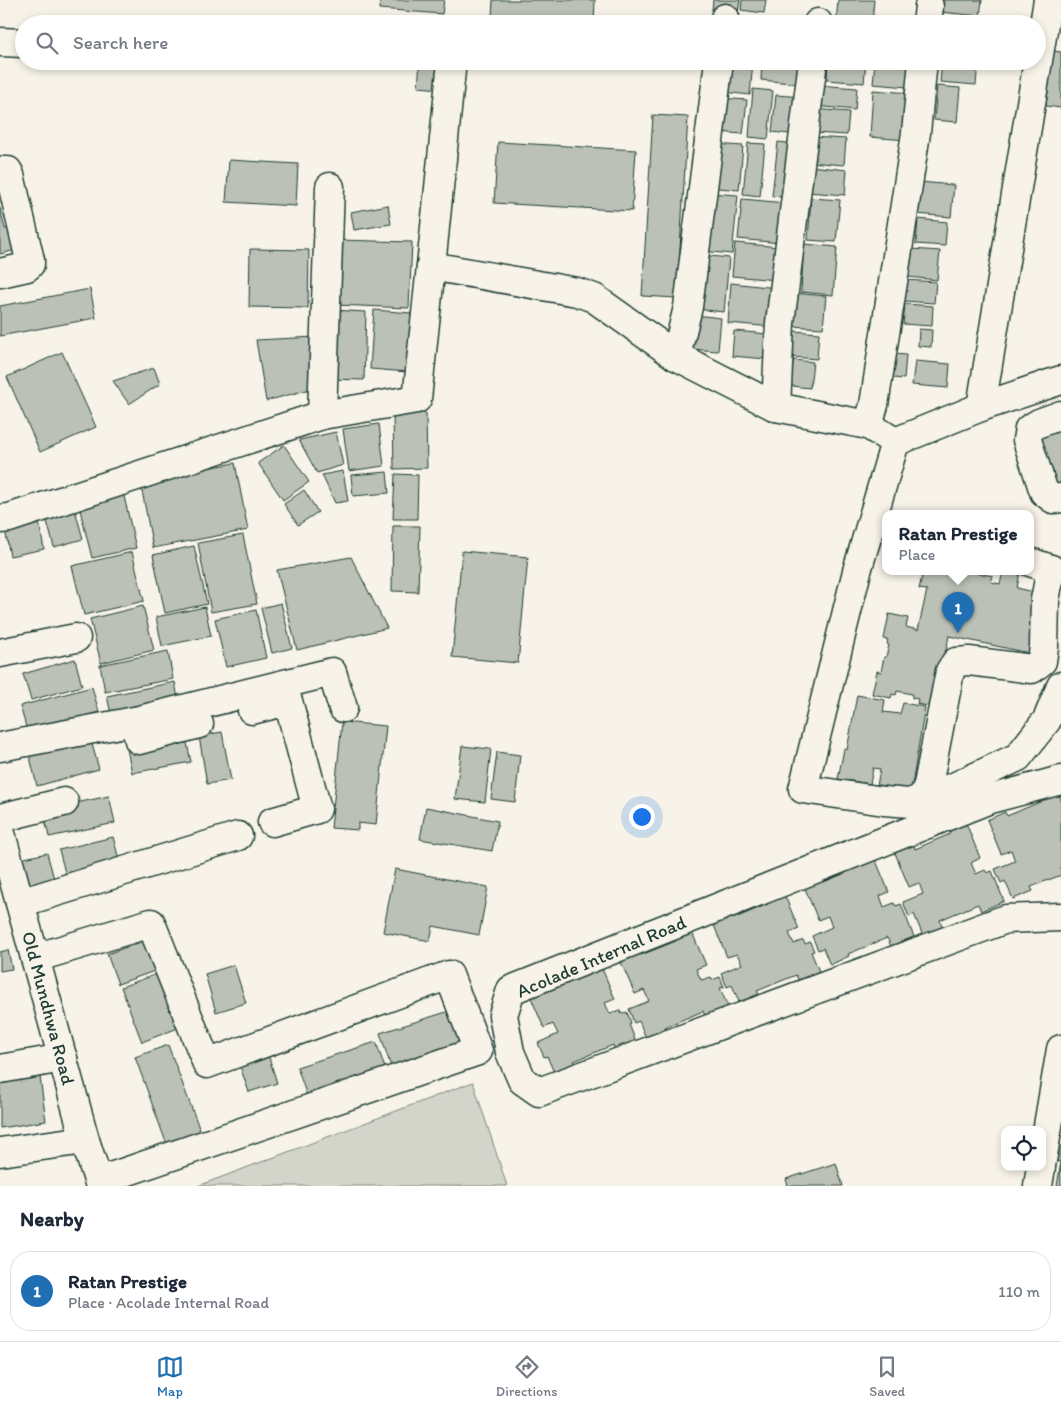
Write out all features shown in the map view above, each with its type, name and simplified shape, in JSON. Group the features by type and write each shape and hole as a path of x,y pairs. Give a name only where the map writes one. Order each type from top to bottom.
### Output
{"street":[{"path":"1046,15 1048,0"},
{"path":"0,42 15,43"},
{"path":"0,519 322,415 417,399 451,70"},
{"path":"676,356 688,307 717,70"},
{"path":"776,407 780,323 812,70"},
{"path":"868,425 874,405 913,152 922,70"},
{"path":"981,407 1036,70"},
{"path":"0,172 8,171 10,175 30,264 27,267 0,274"},
{"path":"322,415 330,187"},
{"path":"431,266 577,292 594,298 676,356 776,407 868,425 895,442"},
{"path":"895,442 981,407 1061,380"},
{"path":"1061,415 1029,429 1027,440 1044,492 1053,499 1061,498"},
{"path":"895,442 879,525 857,571 803,789 910,803 956,786 1018,756 1046,720 1061,686"},
{"path":"922,798 928,785 950,671 956,662 969,661 1032,669 1052,667 1044,647 1046,600 1051,569 1034,563"},
{"path":"0,653 76,638"},
{"path":"0,747 135,721 332,672 343,708"},
{"path":"135,721 139,740 288,701 317,809 272,822"},
{"name":"Acolade Internal Road","path":"1061,780 990,799 511,990 503,1015 510,1052 522,1080 539,1092 1006,919 1061,917"},
{"path":"0,818 64,802"},
{"name":"Old Mundhwa Road","path":"0,830 12,893 35,958 99,1184"},
{"path":"12,893 238,836"},
{"path":"35,958 151,923 207,1064 449,976 478,1051 99,1184"},
{"path":"1046,1138 1061,1050"},
{"path":"0,1069 63,1058"},
{"path":"0,1152 86,1140"},
{"path":"1038,1186 1040,1171"}],"shaded area":[{"path":"473,1082 507,1186 198,1186"}],"building":[{"path":"380,0 444,0 442,14 379,9"},
{"path":"493,0 595,0 594,15 492,15"},
{"path":"713,0 740,0 738,13 712,10"},
{"path":"742,0 766,0 764,13 741,10"},
{"path":"838,0 874,0 873,15 837,15"},
{"path":"941,0 982,0 980,15 940,12"},
{"path":"1053,51 1061,52 1061,108 1046,106"},
{"path":"419,70 441,70 440,89 418,87"},
{"path":"724,70 752,70 750,95 723,92"},
{"path":"762,70 802,70 801,84 761,80"},
{"path":"828,70 865,70 864,83 827,80"},
{"path":"874,70 909,70 908,87 873,84"},
{"path":"941,70 977,70 976,85 940,82"},
{"path":"817,85 857,88 855,110 816,106"},
{"path":"937,86 960,88 957,122 934,120"},
{"path":"753,89 773,91 768,139 749,137"},
{"path":"873,90 910,93 906,140 870,137"},
{"path":"776,95 803,97 799,135 772,132"},
{"path":"720,98 747,100 743,134 717,132"},
{"path":"815,109 849,112 847,135 813,133"},
{"path":"653,115 688,117 677,298 642,296"},
{"path":"812,137 846,139 844,165 810,162"},
{"path":"498,142 636,150 632,211 494,203"},
{"path":"778,142 796,144 791,198 772,196"},
{"path":"748,143 765,144 760,196 743,194"},
{"path":"714,144 743,146 739,190 710,187"},
{"path":"229,160 298,164 296,206 226,202"},
{"path":"810,166 847,170 845,195 808,192"},
{"path":"919,182 954,185 951,217 916,214"},
{"path":"708,193 738,195 732,254 702,251"},
{"path":"811,198 840,200 836,242 808,240"},
{"path":"742,199 786,203 781,243 738,239"},
{"path":"388,205 391,224 354,230 351,212"},
{"path":"0,208 5,229 15,227 20,249 0,254"},
{"path":"918,219 947,222 945,246 916,244"},
{"path":"338,240 412,242 409,308 336,305"},
{"path":"735,243 780,247 777,280 732,276"},
{"path":"804,244 837,247 833,295 801,292"},
{"path":"250,249 309,250 308,308 249,307"},
{"path":"911,249 940,251 937,280 908,277"},
{"path":"701,255 729,258 724,312 696,309"},
{"path":"905,280 936,282 934,303 904,301"},
{"path":"731,283 777,288 773,327 728,323"},
{"path":"90,289 96,318 0,336 0,306"},
{"path":"793,293 826,296 823,328 790,326"},
{"path":"905,304 933,306 932,326 903,324"},
{"path":"332,310 366,312 364,380 330,379"},
{"path":"374,310 411,313 408,372 370,369"},
{"path":"695,315 721,318 718,351 691,349"},
{"path":"919,329 932,330 931,347 918,346"},
{"path":"734,331 769,334 766,359 732,356"},
{"path":"794,331 819,333 817,359 792,357"},
{"path":"316,337 318,387 266,401 256,340"},
{"path":"62,352 96,427 40,452 7,377"},
{"path":"895,354 906,355 904,379 893,378"},
{"path":"793,360 813,362 810,388 791,386"},
{"path":"915,361 950,364 948,388 912,385"},
{"path":"154,368 160,384 129,404 113,381"},
{"path":"426,413 427,468 394,469 393,414"},
{"path":"1061,423 1061,484 1057,486 1038,431"},
{"path":"379,424 384,466 349,471 343,429"},
{"path":"336,432 343,465 317,473 299,440"},
{"path":"284,445 309,482 283,500 258,463"},
{"path":"235,463 248,530 153,548 140,480"},
{"path":"343,471 348,501 335,503 322,475"},
{"path":"387,472 389,493 353,496 351,475"},
{"path":"395,474 418,475 417,519 393,519"},
{"path":"304,490 318,512 298,525 284,504"},
{"path":"123,492 136,548 92,558 78,502"},
{"path":"74,506 83,539 54,547 45,514"},
{"path":"38,517 44,549 10,556 4,524"},
{"path":"393,526 420,526 418,592 392,591"},
{"path":"243,535 257,604 211,612 198,543"},
{"path":"194,546 207,604 165,613 153,555"},
{"path":"462,551 528,557 518,663 452,657"},
{"path":"132,552 144,601 84,615 72,566"},
{"path":"351,557 387,628 297,650 277,570"},
{"path":"922,575 988,575 993,576 991,582 1000,584 1002,575 1019,575 1017,588 1034,592 1029,653 949,636 934,707 917,704 918,699 912,698 912,694 897,691 896,695 892,694 891,698 872,694 877,671 881,672 889,645 887,644 888,640 884,639 889,614 908,618 906,627 918,630 927,590 919,589"},
{"path":"281,603 292,648 272,653 261,608"},
{"path":"143,606 154,650 101,663 90,619"},
{"path":"205,607 211,636 162,646 156,617"},
{"path":"256,610 266,658 226,667 215,619"},
{"path":"168,651 173,679 105,692 100,665"},
{"path":"75,659 82,686 31,700 23,674"},
{"path":"175,682 179,704 112,718 107,696"},
{"path":"92,687 99,712 27,730 20,706"},
{"path":"857,695 885,700 883,712 900,714 903,703 925,707 911,791 877,786 880,769 873,768 870,784 838,779 844,749 847,750"},
{"path":"342,722 386,726 376,825 358,823 358,830 331,828"},
{"path":"222,732 231,780 207,784 199,736"},
{"path":"90,737 99,769 37,786 29,753"},
{"path":"186,738 191,762 132,773 127,749"},
{"path":"462,746 491,749 485,802 455,799"},
{"path":"497,752 520,755 515,802 491,799"},
{"path":"1057,790 1061,799 1061,875 1031,887 1033,891 1013,899 1005,881 1001,883 995,869 1015,861 1011,850 1001,854 987,820 1005,812 1007,816 1042,801 1040,798"},
{"path":"109,796 115,823 49,837 43,810"},
{"path":"426,807 498,821 492,851 420,839"},
{"path":"966,823 980,858 971,863 976,874 985,870 987,873 992,871 1004,901 981,911 978,904 940,920 943,928 923,936 914,914 909,917 903,902 923,894 919,883 909,887 895,853 914,845 915,849 950,834 949,830"},
{"path":"113,837 121,867 67,880 59,850"},
{"path":"47,853 54,879 26,886 20,859"},
{"path":"874,856 889,892 880,896 884,907 894,903 896,906 901,904 914,937 891,946 887,938 848,954 849,956 830,965 823,948 818,950 812,936 832,927 828,916 818,920 804,886 823,878 824,882 859,867 858,864"},
{"path":"395,869 488,887 479,935 433,926 430,941 383,932"},
{"path":"784,894 799,929 789,933 794,944 803,940 805,944 810,942 814,951 811,952 819,971 798,980 796,975 757,991 759,994 739,1002 732,985 727,987 721,973 742,964 737,954 727,957 713,923 732,915 733,919 768,904 767,901"},
{"path":"691,930 706,965 696,969 701,980 711,977 712,980 720,977 724,987 720,988 728,1007 705,1016 703,1011 665,1027 666,1030 646,1038 639,1021 634,1023 629,1009 649,1001 644,990 635,994 620,960 639,952 641,955 676,941 674,937"},
{"path":"149,939 160,969 118,984 107,954"},
{"path":"8,950 12,969 0,971 0,952"},
{"path":"600,964 615,999 605,1003 610,1014 620,1010 621,1014 627,1012 631,1023 629,1024 636,1042 615,1050 613,1045 574,1061 576,1066 555,1075 547,1056 544,1057 538,1043 558,1034 553,1024 544,1028 529,993"},
{"path":"234,965 246,1003 216,1012 205,974"},
{"path":"157,974 178,1028 142,1042 121,987"},
{"path":"459,1008 471,1044 392,1070 380,1033"},
{"path":"376,1042 387,1074 308,1099 297,1067"},
{"path":"168,1045 201,1133 167,1145 135,1057"},
{"path":"266,1048 277,1083 249,1092 237,1058"},
{"path":"40,1077 46,1121 0,1128 0,1083"},
{"path":"1060,1140 1060,1162 1057,1161"},
{"path":"836,1163 843,1186 788,1186 786,1179"},
{"path":"1061,1165 1061,1186 1057,1186"}],"place":[{"name":"Ratan Prestige","path":"958,633"}]}
